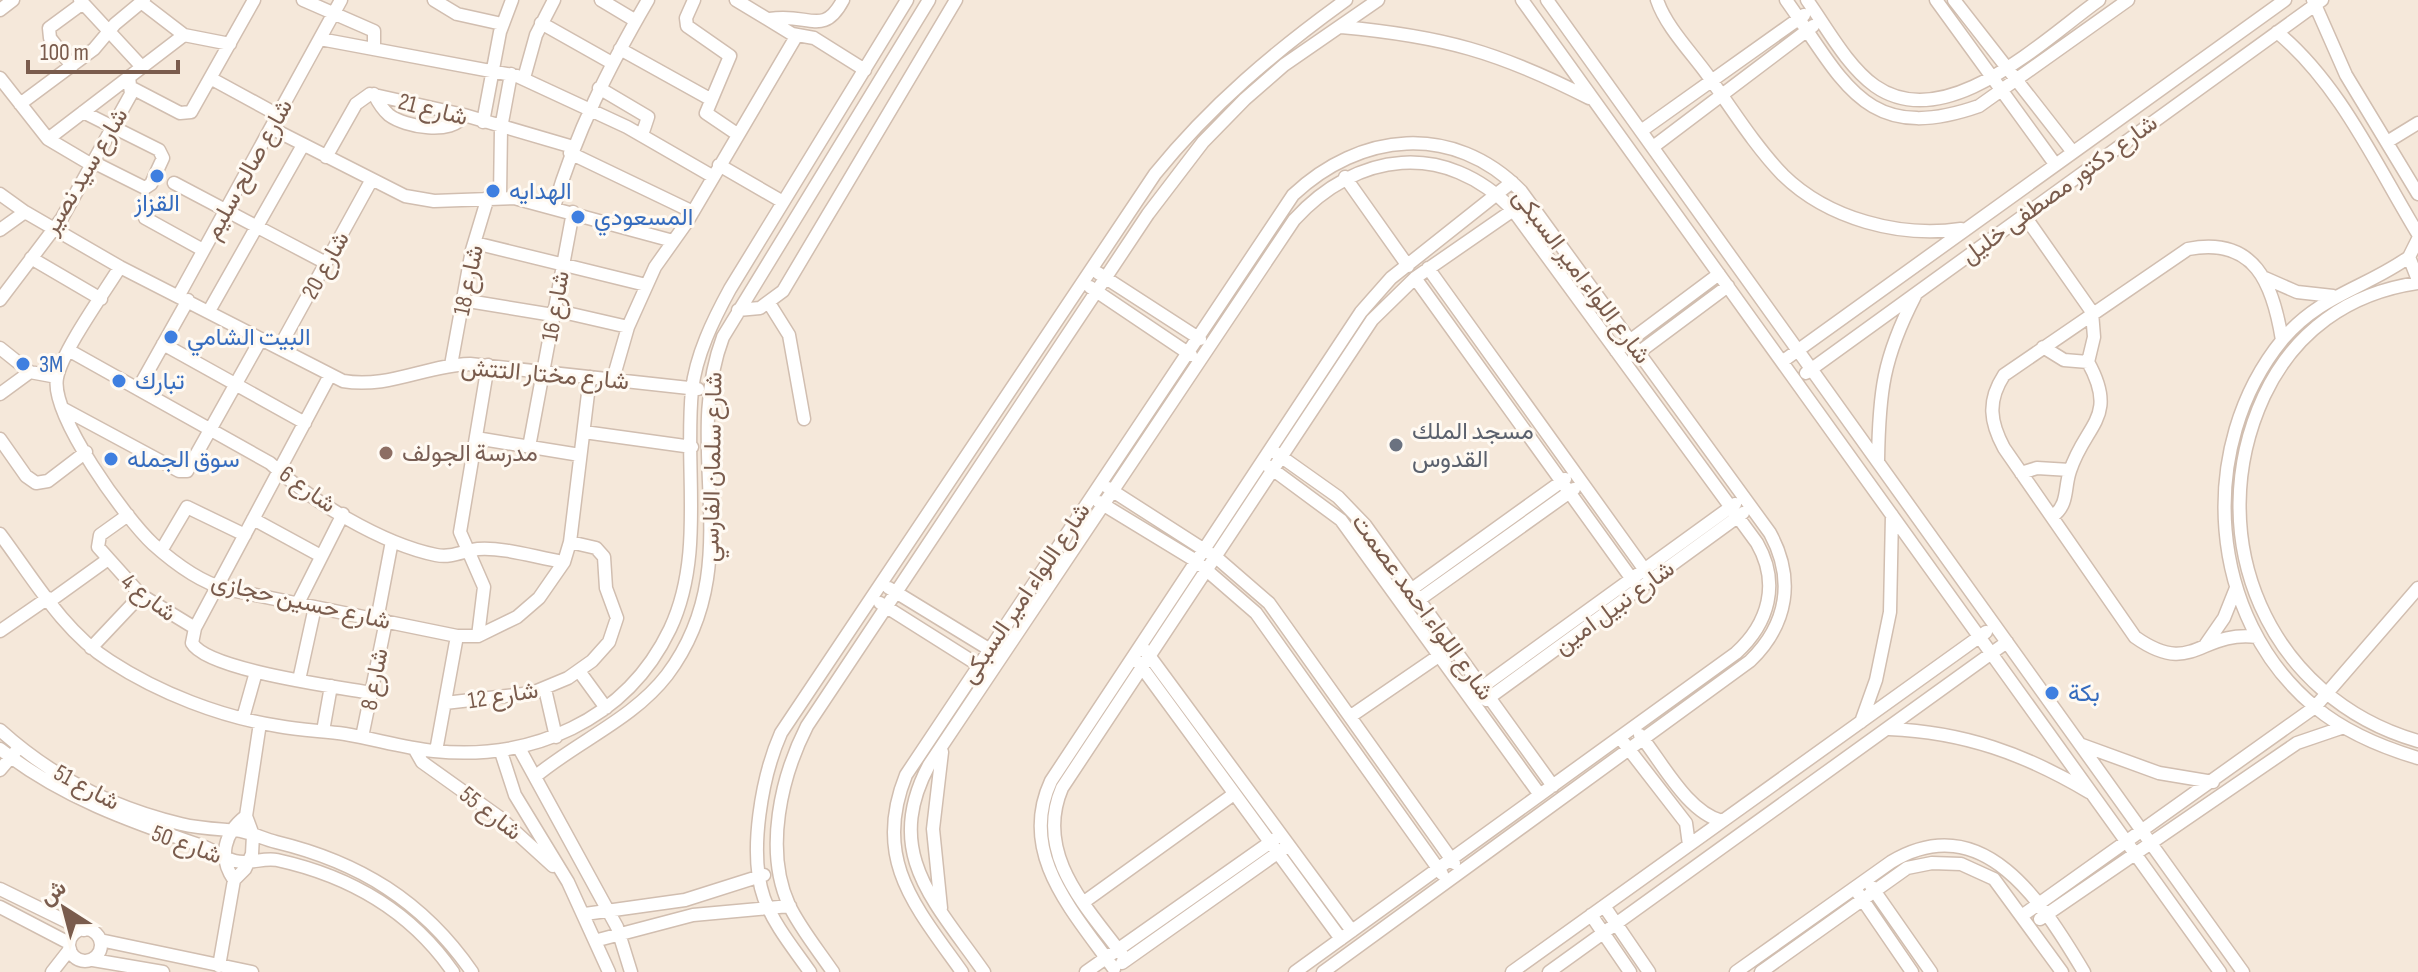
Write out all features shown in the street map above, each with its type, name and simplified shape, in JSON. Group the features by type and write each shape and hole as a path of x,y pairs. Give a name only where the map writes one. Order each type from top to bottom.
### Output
{"street":[{"path":"0,10 13,0"},
{"path":"130,82 186,114 195,109 254,0"},
{"path":"303,0 374,31 374,49"},
{"name":"شارع صالح سليم","path":"138,389 163,344 203,250 341,0"},
{"path":"434,0 457,14 502,24"},
{"path":"483,122 502,24 512,0"},
{"name":"شارع 18","path":"451,365 475,243 494,197 501,128 517,76 554,0"},
{"path":"601,0 636,21"},
{"path":"554,207 571,150 599,88 648,0"},
{"path":"694,0 686,18 687,26 730,56 706,107 709,116 737,134"},
{"path":"736,0 797,35 814,38 865,70"},
{"path":"770,19 794,16 827,21 843,0"},
{"name":"شارع سلمان الفارسي","path":"0,534 91,648 149,683 260,723 436,751 501,752 556,737 606,708 649,665 678,610 688,571 692,389 703,347 719,307 907,0"},
{"name":"شارع سلمان الفارسي","path":"536,776 639,703 666,676 700,616 711,558 709,390 720,345 738,310 929,0"},
{"path":"738,310 769,303 783,291 956,0"},
{"path":"810,972 768,906 759,877 759,827 771,756 781,733 1155,174 1215,106 1275,53 1346,0"},
{"path":"833,972 790,906 778,869 784,779 796,747 885,606 1105,277 1203,142 1284,65 1378,0"},
{"path":"1522,0 2220,972"},
{"path":"1547,0 2243,972"},
{"path":"1657,0 1722,95 1787,178 1835,210 1911,230 1938,232 1964,229"},
{"path":"1786,0 1850,90 1887,115 1907,119 1954,115 1979,106 2128,0"},
{"path":"1936,0 2055,164"},
{"path":"1954,0 2072,151"},
{"path":"1641,131 1799,18 1813,3 1863,76 1893,96 1932,101 1953,98 1991,77 2099,0"},
{"name":"شارع دكتور مصطفى خليل","path":"1783,361 2285,0"},
{"path":"72,66 50,38 49,28 82,1 142,67"},
{"path":"20,104 94,49 108,31 142,1 184,35 230,44"},
{"path":"2317,1 2337,58 2418,194"},
{"name":"شارع دكتور مصطفى خليل","path":"1797,380 2317,1"},
{"path":"1653,147 1822,20"},
{"path":"541,23 612,63"},
{"path":"1341,27 1407,33 1470,46 1531,69 1591,99"},
{"path":"2277,32 2305,57 2328,85 2418,236 2409,257 2378,276 2333,296 2282,340 2242,412 2226,473 2225,540 2236,588 2257,637 2292,685 2315,707 2363,739 2418,758"},
{"path":"48,139 130,82 142,67 184,35"},
{"path":"613,379 628,327 646,285 693,212 797,35"},
{"path":"320,39 517,76 783,202"},
{"path":"620,49 710,99"},
{"path":"0,78 48,139 141,188 151,184 163,155 83,112"},
{"path":"212,79 278,115"},
{"name":"شارع سيد نصير","path":"0,300 54,230 113,127 130,82"},
{"path":"599,88 648,117 642,135"},
{"path":"374,94 384,110 397,120 449,127 459,124 464,115"},
{"name":"شارع 21","path":"326,157 356,104 364,95 374,94 464,115 571,150 693,212"},
{"path":"2387,142 2418,123"},
{"path":"271,128 371,181 420,199 494,197 554,207 673,241"},
{"name":"شارع اللواء امير السبكى","path":"962,972 905,887 894,850 894,811 906,775 977,664 1293,195 1339,160 1373,147 1429,144 1473,157 1512,182 1528,200 1770,533 1784,565 1785,600 1773,634 1750,661 1323,972"},
{"path":"209,311 303,145"},
{"name":"شارع اللواء امير السبكى","path":"984,972 919,877 909,837 915,797 929,765 1294,220 1326,189 1345,177 1396,164 1432,164 1463,173 1497,195 1513,210 1766,558 1770,575 1768,602 1759,627 1736,653 1295,972"},
{"path":"1345,177 1408,266"},
{"name":"شارع 20","path":"279,348 371,181"},
{"path":"1122,955 1084,902 1056,855 1052,823 1054,805 1062,788 1196,561 1361,312 1408,266 1512,182"},
{"path":"174,183 326,263"},
{"name":"شارع مختار التتش","path":"0,194 54,230 120,267 209,311 329,377 374,384 451,365 488,365 709,390"},
{"path":"1110,966 1050,875 1040,844 1040,812 1051,781 1141,655 1217,558 1372,320 1428,268 1528,200"},
{"path":"0,230 25,212"},
{"name":"شارع 16","path":"529,447 573,212"},
{"path":"2024,215 2092,312 2094,337 2088,362 2099,381 2099,411 2089,439 2070,470 2065,502 2053,516"},
{"path":"145,218 203,250"},
{"path":"475,243 646,285"},
{"path":"2257,637 2231,636 2175,657 2154,651 2135,637 1994,429 1991,409 1994,390 2004,375 2188,249 2207,245 2227,248 2242,255 2265,278 2297,292 2333,296"},
{"path":"2409,257 2418,282 2361,298 2309,331 2283,363 2268,388 2246,443 2239,508 2252,586 2285,651 2326,695 2370,724 2418,741"},
{"path":"31,258 101,299"},
{"path":"0,348 30,372 57,377 120,267"},
{"path":"1090,267 1210,345"},
{"path":"1428,268 1648,575"},
{"path":"1616,351 1719,274"},
{"path":"1415,278 1635,584"},
{"path":"2265,278 2282,340"},
{"path":"1081,281 1200,361"},
{"path":"1625,363 1728,286"},
{"path":"1878,461 1884,369 1890,348 1917,292"},
{"path":"462,300 628,327"},
{"path":"769,303 789,335 804,419"},
{"path":"62,408 183,472 191,469 261,339"},
{"path":"163,344 305,423"},
{"path":"2043,347 2064,360 2088,362"},
{"name":"شارع 6","path":"70,351 270,463 278,472 343,514 392,541 436,555 481,549 564,562"},
{"path":"478,636 484,587 460,532 488,365"},
{"path":"0,394 30,372"},
{"name":"شارع حسين حجازى","path":"57,377 62,408 86,452 128,515 161,551 218,587 457,636 478,636 505,625 529,608 549,587 564,562 570,542 590,377"},
{"path":"329,377 195,628 192,643 199,652 256,672 371,693"},
{"path":"584,432 692,447"},
{"path":"476,438 580,455"},
{"path":"0,439 26,476 36,483 48,481 86,452"},
{"name":"شارع اللواء احمد عصمت","path":"1271,449 1353,510 1553,786"},
{"name":"شارع اللواء احمد عصمت","path":"1262,462 1335,514 1403,603 1540,795"},
{"path":"2021,473 2037,468 2070,470"},
{"path":"1403,603 1578,478"},
{"path":"1099,483 1217,558 1269,603 1461,872"},
{"path":"1090,496 1196,561 1241,598 1276,638 1448,882"},
{"name":"شارع نبيل امين","path":"1474,701 1748,503"},
{"path":"161,551 187,507 245,535"},
{"path":"298,603 343,514"},
{"name":"شارع 4","path":"128,515 98,539 98,547 141,595 195,628"},
{"path":"1861,722 1882,658 1890,612 1892,515"},
{"path":"253,519 321,556"},
{"name":"شارع 8","path":"362,737 392,541"},
{"name":"شارع 12","path":"445,703 496,700 545,689 579,671 609,642 617,618 606,588 604,557 596,548 570,542"},
{"name":"شارع 4","path":"0,631 107,560"},
{"path":"880,582 1002,657"},
{"path":"2206,644 2224,618 2236,588"},
{"path":"2147,837 2213,782 2315,707 2418,588"},
{"path":"91,648 141,595"},
{"path":"871,597 991,673"},
{"path":"299,680 315,607"},
{"path":"1512,972 1995,625"},
{"path":"436,751 457,636"},
{"path":"1549,972 2007,642"},
{"path":"1141,655 1234,794 1279,844"},
{"path":"1141,655 1346,935"},
{"path":"1351,716 1440,655"},
{"path":"579,671 606,708"},
{"path":"243,718 256,672"},
{"path":"323,731 331,686"},
{"path":"545,689 556,737"},
{"path":"219,966 234,880 249,862 253,835 246,816 260,723"},
{"path":"1634,727 1696,805 1707,816 1722,821"},
{"path":"2027,920 2147,837 2297,743 2344,727"},
{"path":"1889,729 1935,732 1981,742 2039,764 2094,795"},
{"name":"شارع 51","path":"0,730 10,751 121,806 179,824 253,835 343,862 400,894 427,917 451,941 472,972"},
{"path":"1620,737 1686,823 1689,845"},
{"path":"2081,745 2146,769 2213,782"},
{"path":"942,911 933,829 943,747"},
{"name":"شارع 55","path":"414,748 414,755 422,762 499,817 568,882"},
{"path":"519,748 620,933 631,972"},
{"path":"0,770 10,751"},
{"name":"شارع 50","path":"10,751 96,808 225,857 249,862 272,859 294,864 335,876 364,890 408,921 453,972"},
{"path":"501,752 515,795 585,914 609,972"},
{"path":"1084,902 1234,794"},
{"path":"234,880 225,857 231,832 246,816"},
{"path":"1086,972 1110,966 1279,844"},
{"path":"1736,972 1867,879 1917,849 1958,846 1993,857 2041,910 2084,972"},
{"path":"1761,972 1907,868 1943,862 1961,864 1994,879 2027,920 2062,972"},
{"path":"585,914 685,900 778,869"},
{"path":"1867,879 1931,972"},
{"path":"1854,888 1912,972"},
{"path":"0,889 94,932 100,940 252,972"},
{"path":"598,940 693,915 790,906"},
{"path":"1604,906 1649,972"},
{"path":"0,907 70,946 76,958 163,972"},
{"path":"1591,915 1630,972"},
{"path":"52,972 70,946 73,936 84,930"},
{"path":"75,972 99,953 100,940"},
{"path":"2207,953 2209,972"}],"shaded area":[{"path":"0,0 2418,0 2418,972 0,972"}],"place":[{"name":"القزاز","path":"157,176"},
{"name":"الهدايه","path":"493,191"},
{"name":"المسعودي","path":"578,217"},
{"name":"البيت الشامي","path":"171,337"},
{"name":"3M","path":"23,364"},
{"name":"تبارك","path":"119,381"},
{"name":"مسجد الملك القدوس","path":"1396,445"},
{"name":"مدرسة الجولف","path":"386,453"},
{"name":"سوق الجمله","path":"111,459"},
{"name":"بكة","path":"2052,693"}]}
